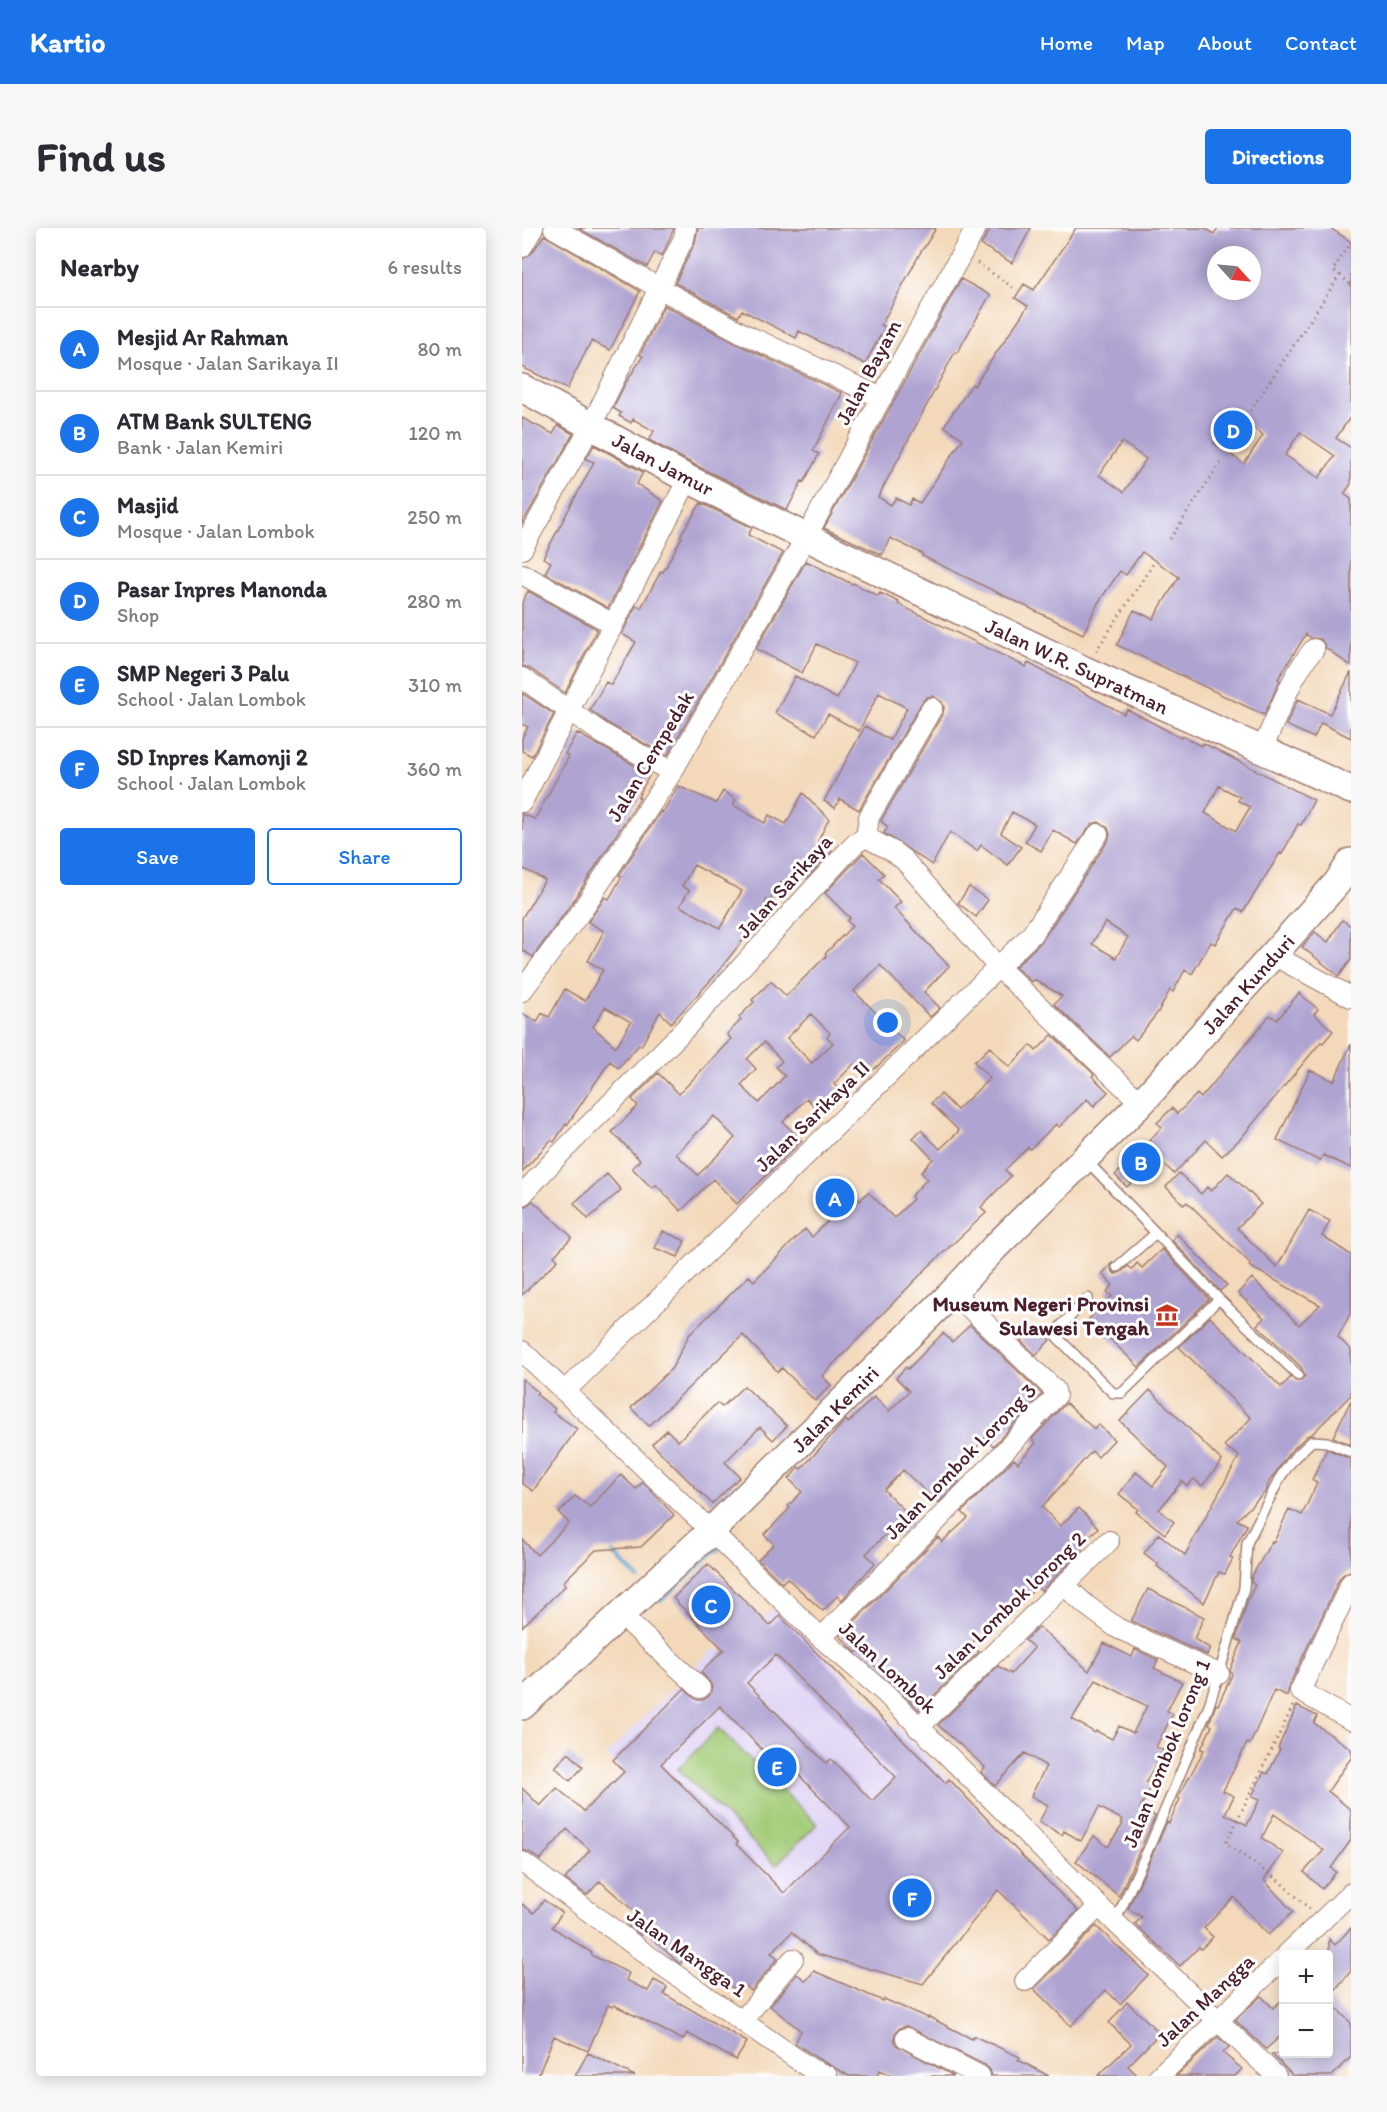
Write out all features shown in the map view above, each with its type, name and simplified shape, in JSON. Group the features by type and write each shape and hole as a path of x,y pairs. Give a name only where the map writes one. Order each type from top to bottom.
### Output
{"street":[{"path":"522,247 532,228"},
{"path":"554,228 744,334 882,398"},
{"path":"522,549 527,525 591,426 684,237 686,228"},
{"name":"Jalan Bayam","path":"806,537 973,229"},
{"name":"Jalan Jamur","path":"522,388 688,479 806,537"},
{"path":"522,802 688,479"},
{"name":"Jalan W.R. Supratman","path":"806,537 1084,670 1351,790"},
{"name":"Jalan Cempedak","path":"525,983 582,910 672,772 806,537"},
{"path":"522,574 613,624"},
{"path":"1262,749 1295,678 1314,649"},
{"path":"522,678 603,734 672,772"},
{"path":"866,837 869,817 932,708"},
{"name":"Jalan Sarikaya II","path":"566,1391 1032,934 1098,834"},
{"name":"Jalan Sarikaya","path":"522,1195 679,1035 846,853 866,837 904,860 998,967 1141,1103"},
{"name":"Jalan Kunduri","path":"1141,1103 1337,883 1351,862"},
{"path":"1274,955 1351,997"},
{"name":"Jalan Kemiri","path":"522,1706 711,1531 1141,1103"},
{"name":"Jalan Lombok Lorong 3","path":"821,1638 986,1471 1056,1396 1055,1390 953,1292"},
{"name":"Jalan Lombok","path":"522,1351 821,1638 884,1692 1115,1922 1276,2076"},
{"name":"Jalan Lombok lorong 2","path":"918,1728 1109,1541"},
{"path":"1351,1583 1300,1691 1351,1720"},
{"path":"1064,1585 1117,1628 1220,1674"},
{"path":"620,1614 700,1688"},
{"name":"Jalan Mangga 1","path":"522,1862 652,1959 811,2069 827,2076"},
{"name":"Jalan Mangga","path":"1291,1950 1351,1893"},
{"path":"1025,1981 1099,1906"},
{"path":"742,2021 793,1959"},
{"name":"Jalan Mangga","path":"1162,2074 1279,1963"},
{"path":"906,2038 980,2076"}],"lane":[{"path":"1085,1160 1219,1299 1298,1375"},
{"path":"1117,1267 1156,1233"},
{"path":"1088,1298 1058,1329 1057,1337 1113,1393 1117,1394 1122,1394 1219,1299"},
{"name":"Jalan Lombok lorong 1","path":"1115,1922 1173,1791 1220,1674 1244,1588 1247,1543 1281,1476 1293,1458 1312,1441 1327,1442 1351,1452"}],"path":[{"path":"1351,242 1333,270 1351,285"},
{"path":"962,252 1017,290"},
{"path":"1247,417 1340,275"},
{"path":"1170,538 1221,462"},
{"path":"1084,670 1155,561"},
{"path":"1300,1691 1226,1843 1279,1881 1322,1921"}],"shaded area":[{"path":"775,1607 949,1779 832,1897 786,1948 709,1869 606,1755 713,1649 729,1653"}],"green space":[{"path":"718,1728 817,1824 776,1865 678,1769"}],"building":[{"path":"578,228 674,228 662,256 655,252 647,267"},
{"path":"698,228 936,228 881,325 885,327 865,364 799,331 796,338 742,310 738,317 675,283 695,243"},
{"path":"991,228 1031,228 1012,263 981,245"},
{"path":"1076,228 1205,228 1214,234 1218,228 1330,228 1351,242 1351,416 1336,438 1351,448 1351,484 1344,494 1351,499 1351,666 1326,648 1321,639 1311,638 1306,634 1278,679 1280,680 1264,715 1117,645 1134,610 1153,619 1179,577 1142,552 1126,575 1120,571 1098,603 1083,634 922,556 923,554 890,538 882,555 824,528 961,279 990,295 957,353 955,352 878,497 891,505 896,498 909,505 912,499 920,503 963,439 944,426 1028,306 1015,298 1024,284 1034,290","holes":["1233,415 1263,435 1244,464 1214,443","1300,432 1335,456 1319,478 1285,455","1122,442 1146,459 1124,492 1099,475"]},
{"path":"544,235 640,291 610,350 591,341 567,389 522,367 522,259 532,253"},
{"path":"664,305 739,345 842,393 813,451 819,454 787,510 649,440 654,431 633,419 631,423 619,416 621,413 613,408 643,356 640,355"},
{"path":"522,418 553,434 558,425 573,434 522,524"},
{"path":"594,445 643,472 637,484 663,501 608,608 545,573 551,562 543,558 594,462 586,459"},
{"path":"701,503 752,528 748,535 783,553 667,756 609,724 590,710 606,682 611,685 636,642 622,634 636,606 641,608 682,537 680,536"},
{"path":"806,561 878,596 880,593 899,602 898,604 1026,667 1028,663 1124,714 1127,709 1181,738 1182,736 1201,746 1203,743 1314,800 1301,825 1298,824 1282,854 1280,853 1243,912 1237,908 1215,944 1211,942 1192,974 1185,970 1173,992 1170,990 1158,1012 1136,1040 1131,1036 1110,1057 1054,1004 1062,996 1034,979 1032,982 1015,967 1042,941 1108,841 1110,834 1108,828 1099,822 1092,824 1077,844 1053,830 1041,851 1025,842 1035,824 1012,812 1001,833 1021,847 1008,865 981,845 977,851 950,832 932,865 884,833 888,827 881,821 943,713 942,702 933,696 927,697 922,702 859,810 840,799 835,808 824,801 865,726 890,740 907,708 879,693 859,731 828,714 816,735 775,713 795,676 837,699 855,663 817,644 802,673 756,649","holes":["1219,786 1240,797 1238,801 1250,807 1236,831 1205,813","1105,922 1128,937 1116,958 1092,944"]},
{"path":"528,591 597,629 565,693 529,668 522,666 522,603"},
{"path":"1351,672 1351,738 1321,723 1314,738 1286,725 1298,699 1330,714"},
{"path":"522,693 554,714 532,756 522,751 522,738 528,727 522,724"},
{"path":"577,733 650,774 638,797 640,798 572,903 533,957 522,950 522,918 545,880 522,868 522,814 535,819 569,756 565,754"},
{"path":"678,786 716,803 723,791 736,800 733,805 765,823 769,815 786,824 803,793 829,819 818,841 832,851 807,878 800,874 792,888 780,882 769,902 767,900 754,926 713,978 671,1023 660,1012 641,1046 639,1045 618,1068 610,1061 554,1142 551,1140 522,1172 522,1013 537,1022 542,1013 549,1017 565,989 585,1001 603,970 588,961 604,931 588,922 605,897 609,899 622,876 619,875 661,811 663,812","holes":["694,865 742,891 720,928 680,906 689,890 682,886","605,1007 631,1022 616,1047 593,1027"]},
{"path":"863,853 884,874 879,879 901,902 894,908 949,966 924,992 940,1008 930,1017 880,965 854,991 904,1041 867,1076 854,1064 834,1084 840,1091 828,1103 821,1097 813,1105 807,1098 783,1122 802,1141 737,1204 713,1179 681,1211 656,1185 652,1188 632,1168 640,1160 612,1132 638,1106 632,1099 658,1073 679,1094 731,1039 727,1034 741,1020 739,1017 754,1002 752,1000 771,981 786,996 826,956 825,954 852,926 847,921 850,918 825,893","holes":["811,1014 830,1033 827,1037 833,1043 812,1063 787,1038","764,1042 782,1061 776,1067 785,1076 759,1103 741,1085 756,1069 747,1059","714,1116 735,1138 698,1175 676,1154"]},
{"path":"969,887 988,900 976,917 958,903"},
{"path":"1342,920 1351,926 1351,960 1339,976 1302,947 1315,932 1328,942"},
{"path":"1299,993 1318,1009 1314,1014 1333,1031 1323,1043 1321,1042 1241,1138 1222,1156 1206,1140 1174,1174 1158,1158 1127,1187 1115,1175 1147,1147 1145,1145 1162,1127 1157,1123 1172,1108 1177,1114 1197,1094 1201,1098 1270,1015 1277,1020"},
{"path":"1052,1035 1094,1074 1092,1076 1108,1092 1094,1106 1087,1099 1059,1127 1056,1124 1005,1170 1011,1176 981,1207 986,1213 928,1267 822,1376 831,1385 815,1401 782,1368 778,1372 743,1335 649,1426 631,1408 672,1368 689,1335 749,1276 754,1281 805,1229 812,1237 832,1217 813,1198 836,1176 860,1201 868,1192 894,1218 913,1199 911,1196 927,1179 921,1172 933,1159 913,1138 921,1130 940,1149 959,1131 931,1103 941,1094 957,1110 990,1078 974,1062 990,1047 1009,1067 1031,1045 1036,1051"},
{"path":"1351,1044 1351,1168 1323,1155 1320,1161 1277,1140 1310,1070 1334,1081"},
{"path":"1179,1173 1201,1194 1207,1187 1211,1191 1228,1173 1248,1191 1261,1204 1237,1228 1277,1267 1309,1210 1330,1221 1322,1236 1351,1255 1351,1312 1338,1337 1351,1350 1351,1395 1312,1434 1289,1453 1269,1482 1266,1491 1237,1520 1247,1525 1230,1557 1233,1558 1225,1574 1219,1572 1204,1603 1144,1553 1159,1534 1185,1555 1239,1456 1224,1446 1251,1418 1179,1347 1210,1317 1281,1387 1291,1377 1300,1381 1305,1376 1301,1367 1257,1325 1264,1318 1238,1293 1252,1278 1299,1325 1320,1305 1249,1266 1251,1264 1187,1202 1184,1205 1166,1187"},
{"path":"607,1174 621,1190 588,1219 574,1203"},
{"path":"533,1201 572,1237 554,1256 558,1260 522,1295 522,1207"},
{"path":"663,1231 685,1241 678,1257 655,1248"},
{"path":"1177,1234 1227,1285 1220,1291 1172,1240"},
{"path":"1162,1249 1209,1299 1139,1367 1089,1319 1112,1296 1107,1292 1113,1285 1102,1274 1112,1263 1111,1269 1115,1274 1128,1266 1132,1269 1137,1263 1142,1268"},
{"path":"970,1325 1042,1394 993,1446 985,1438 950,1474 959,1482 938,1503 903,1470 884,1490 915,1521 901,1536 892,1528 866,1554 875,1563 842,1600 837,1596 823,1611 787,1578 782,1583 758,1560 774,1544 764,1535 802,1492 789,1479 846,1420 848,1423 874,1397 889,1411 909,1391 896,1378 906,1367 908,1369 943,1333 952,1342"},
{"path":"1036,1326 1050,1340 1036,1355 1021,1341"},
{"path":"522,1379 555,1409 553,1412 577,1429 533,1491 522,1483"},
{"path":"744,1386 787,1426 773,1440 760,1427 725,1462 740,1477 712,1504 652,1444 667,1430 678,1441 717,1403 722,1407"},
{"path":"1150,1390 1222,1461 1202,1486 1194,1479 1187,1486 1182,1481 1159,1510 1174,1522 1165,1534 1136,1512 1138,1509 1119,1494 1136,1472 1153,1486 1168,1467 1120,1421"},
{"path":"1351,1400 1351,1445 1333,1437"},
{"path":"1066,1403 1094,1429 1098,1424 1114,1440 1098,1457 1092,1451 1042,1507 1060,1526 1079,1508 1098,1528 1079,1546 1083,1550 1041,1591 1037,1587 1004,1618 1002,1615 971,1644 979,1652 919,1710 859,1650 856,1653 840,1636 938,1537 942,1542 968,1518 962,1512 1014,1459 1018,1463 1036,1443 1032,1439"},
{"path":"1327,1449 1351,1459 1351,1571 1340,1578 1289,1686 1287,1696 1274,1690 1250,1744 1247,1743 1223,1791 1234,1796 1225,1814 1247,1825 1260,1799 1252,1796 1264,1772 1268,1774 1297,1706 1317,1716 1314,1723 1351,1749 1351,1758 1328,1791 1351,1810 1351,1840 1331,1868 1336,1872 1322,1889 1304,1872 1324,1850 1274,1814 1262,1838 1283,1853 1264,1880 1293,1912 1268,1935 1234,1897 1204,1928 1213,1937 1180,1966 1135,1924 1142,1917 1128,1909 1167,1822 1169,1823 1180,1799 1178,1798 1204,1750 1201,1749 1212,1726 1209,1724 1216,1704 1218,1705 1232,1675 1230,1670 1242,1642 1236,1639 1255,1585 1251,1582 1252,1576 1272,1541 1274,1542 1289,1509 1302,1515 1317,1483 1312,1480"},
{"path":"621,1475 636,1489 643,1482 674,1515 641,1547 596,1550 563,1582 566,1585 522,1627 522,1539 537,1555 569,1523 559,1513 575,1496 590,1507"},
{"path":"708,1564 770,1626 780,1616 946,1783 949,1779 1078,1911 1049,1939 998,1890 923,1984 817,1954 792,1932 771,1953 778,1958 751,1991 745,1985 738,1993 716,1973 711,1978 687,1956 680,1964 644,1931 641,1935 626,1924 636,1913 600,1881 587,1895 565,1879 590,1850 567,1829 540,1860 522,1850 522,1788 540,1806 557,1788 584,1811 624,1772 613,1760 684,1689 697,1700 703,1700 709,1696 712,1690 711,1684 701,1672 724,1650 673,1598","holes":["776,1655 896,1777 872,1801 831,1759 826,1763 747,1683","720,1706 785,1773 791,1767 850,1827 784,1893 736,1844 738,1842 661,1764"]},
{"path":"1148,1589 1204,1617 1194,1639 1210,1648 1207,1655 1131,1621"},
{"path":"1039,1627 1089,1671 1104,1643 1132,1657 1135,1649 1158,1660 1154,1668 1182,1682 1167,1711 1173,1714 1156,1747 1163,1750 1146,1782 1152,1785 1140,1808 1155,1816 1119,1896 1076,1861 1094,1836 1108,1847 1123,1824 1121,1823 1123,1820 1099,1807 1081,1841 1064,1831 1062,1835 1039,1822 1048,1805 1031,1796 1046,1766 1025,1753 995,1786 981,1772 985,1767 938,1725 998,1666 1011,1674 1034,1648 1025,1640","holes":["1096,1680 1147,1706 1133,1733 1119,1726 1112,1739 1096,1731 1095,1733 1072,1719"]},
{"path":"569,1753 583,1767 570,1781 555,1767"},
{"path":"544,1900 562,1913 552,1927 592,1953 591,1955 629,1973 626,1980 648,1991 654,1980 667,1987 664,1994 747,2042 736,2060 687,2033 683,2040 614,2005 613,2007 608,2005 588,2051 554,2036 538,2076 522,2076 522,1904 534,1913"},
{"path":"1096,1926 1148,1975 1120,2004 1106,1990 1071,2026 1034,1989"},
{"path":"1351,1928 1351,1971 1333,1992 1333,1950 1329,1950 1329,1939 1335,1945"},
{"path":"814,1971 883,2001 884,1999 929,2017 972,2039 974,2036 1020,2057 1018,2060 1049,2076 992,2076 985,2065 906,2026 895,2033 896,2045 954,2076 891,2076 880,2070 877,2076 849,2076 795,2043 801,2031 770,2006 797,1974 806,1981"},
{"path":"1261,1996 1273,2008 1279,2003 1279,2037 1266,2049 1235,2020"},
{"path":"1127,2002 1160,2033 1128,2066 1138,2076 1098,2076 1131,2044 1109,2023"},
{"path":"1333,2005 1351,2023 1351,2057 1332,2076 1293,2076 1272,2054 1279,2054 1279,2058 1333,2058"},
{"path":"1218,2037 1229,2047 1223,2053 1242,2069 1235,2076 1176,2076"},
{"path":"588,2053 635,2076 575,2076"}],"waterway":[{"path":"661,1600 718,1550"},
{"path":"613,1553 639,1579"}],"place":[{"name":"Pasar Inpres Manonda","path":"1233,430"},
{"name":"ATM Bank SULTENG","path":"1141,1162"},
{"name":"Mesjid Ar Rahman","path":"835,1198"},
{"name":"Museum Negeri Provinsi Sulawesi Tengah","path":"1167,1315"},
{"name":"Masjid","path":"711,1605"},
{"name":"SMP Negeri 3 Palu","path":"777,1767"},
{"name":"SD Inpres Kamonji 2","path":"912,1898"}]}
